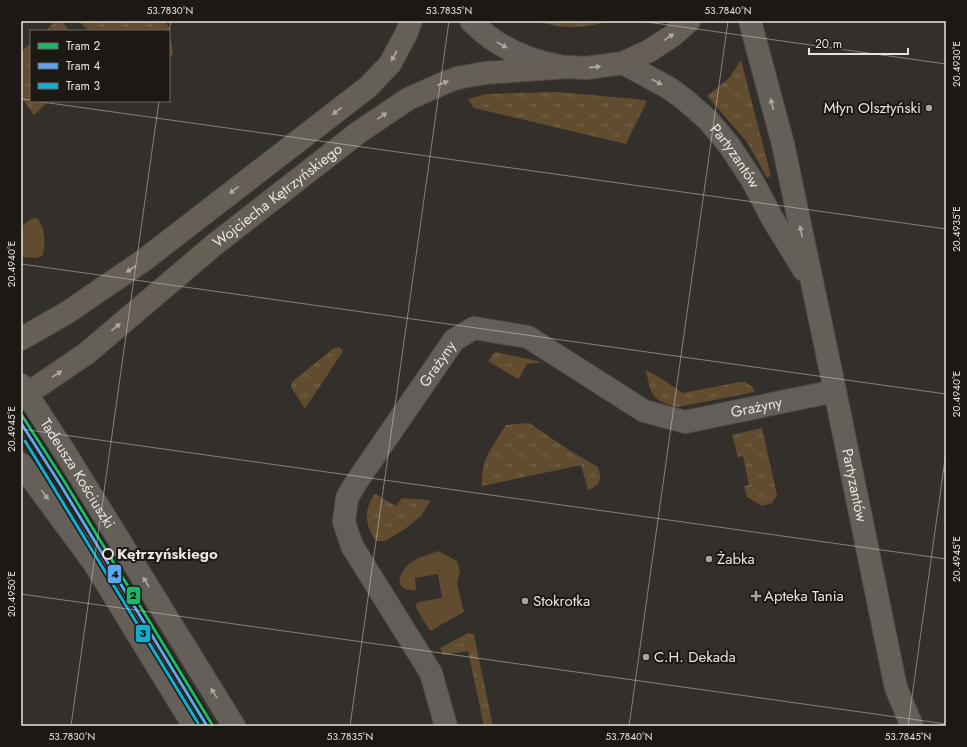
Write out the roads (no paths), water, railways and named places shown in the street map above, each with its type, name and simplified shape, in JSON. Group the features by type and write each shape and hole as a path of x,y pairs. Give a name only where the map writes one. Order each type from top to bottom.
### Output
{"main road":[{"name":"Wojciecha Kętrzyńskiego","path":"21,339 68,312 144,260 368,87 390,64 406,34 411,21"},
{"name":"Wojciecha Kętrzyńskiego","path":"23,392 87,353 226,236 359,132 408,99 457,78 486,73 567,67 586,68 623,63 648,51 666,40 689,21"}],"street":[{"path":"471,21 497,43 519,55 542,63 567,67"},
{"name":"Partyzantów","path":"750,21 782,144 835,391 896,688 912,726"},
{"name":"Partyzantów","path":"623,63 669,88 684,99 708,120 730,144 752,180 772,218 812,282"},
{"name":"Grażyny","path":"446,726 431,673 352,546 344,522 347,498 355,484 454,340 474,328 528,337 644,411 686,422 835,391"},
{"name":"Tadeusza Kościuszki","path":"23,392 66,454 234,726"},
{"path":"21,464 94,563 194,726"},
{"name":"Partyzantów","path":"895,726 896,688"}],"tram line":[{"name":"2","path":"21,414 64,481 213,726"},
{"name":"4","path":"21,423 60,484 207,726"},
{"name":"3","path":"25,441 198,723"}],"place":[{"name":"Młyn Olsztyński","path":"929,108"},
{"name":"Kętrzyńskiego","path":"108,554"},
{"name":"Żabka","path":"709,559"},
{"name":"Apteka Tania","path":"756,596"},
{"name":"Stokrotka","path":"525,601"},
{"name":"C.H. Dekada","path":"646,657"}]}
